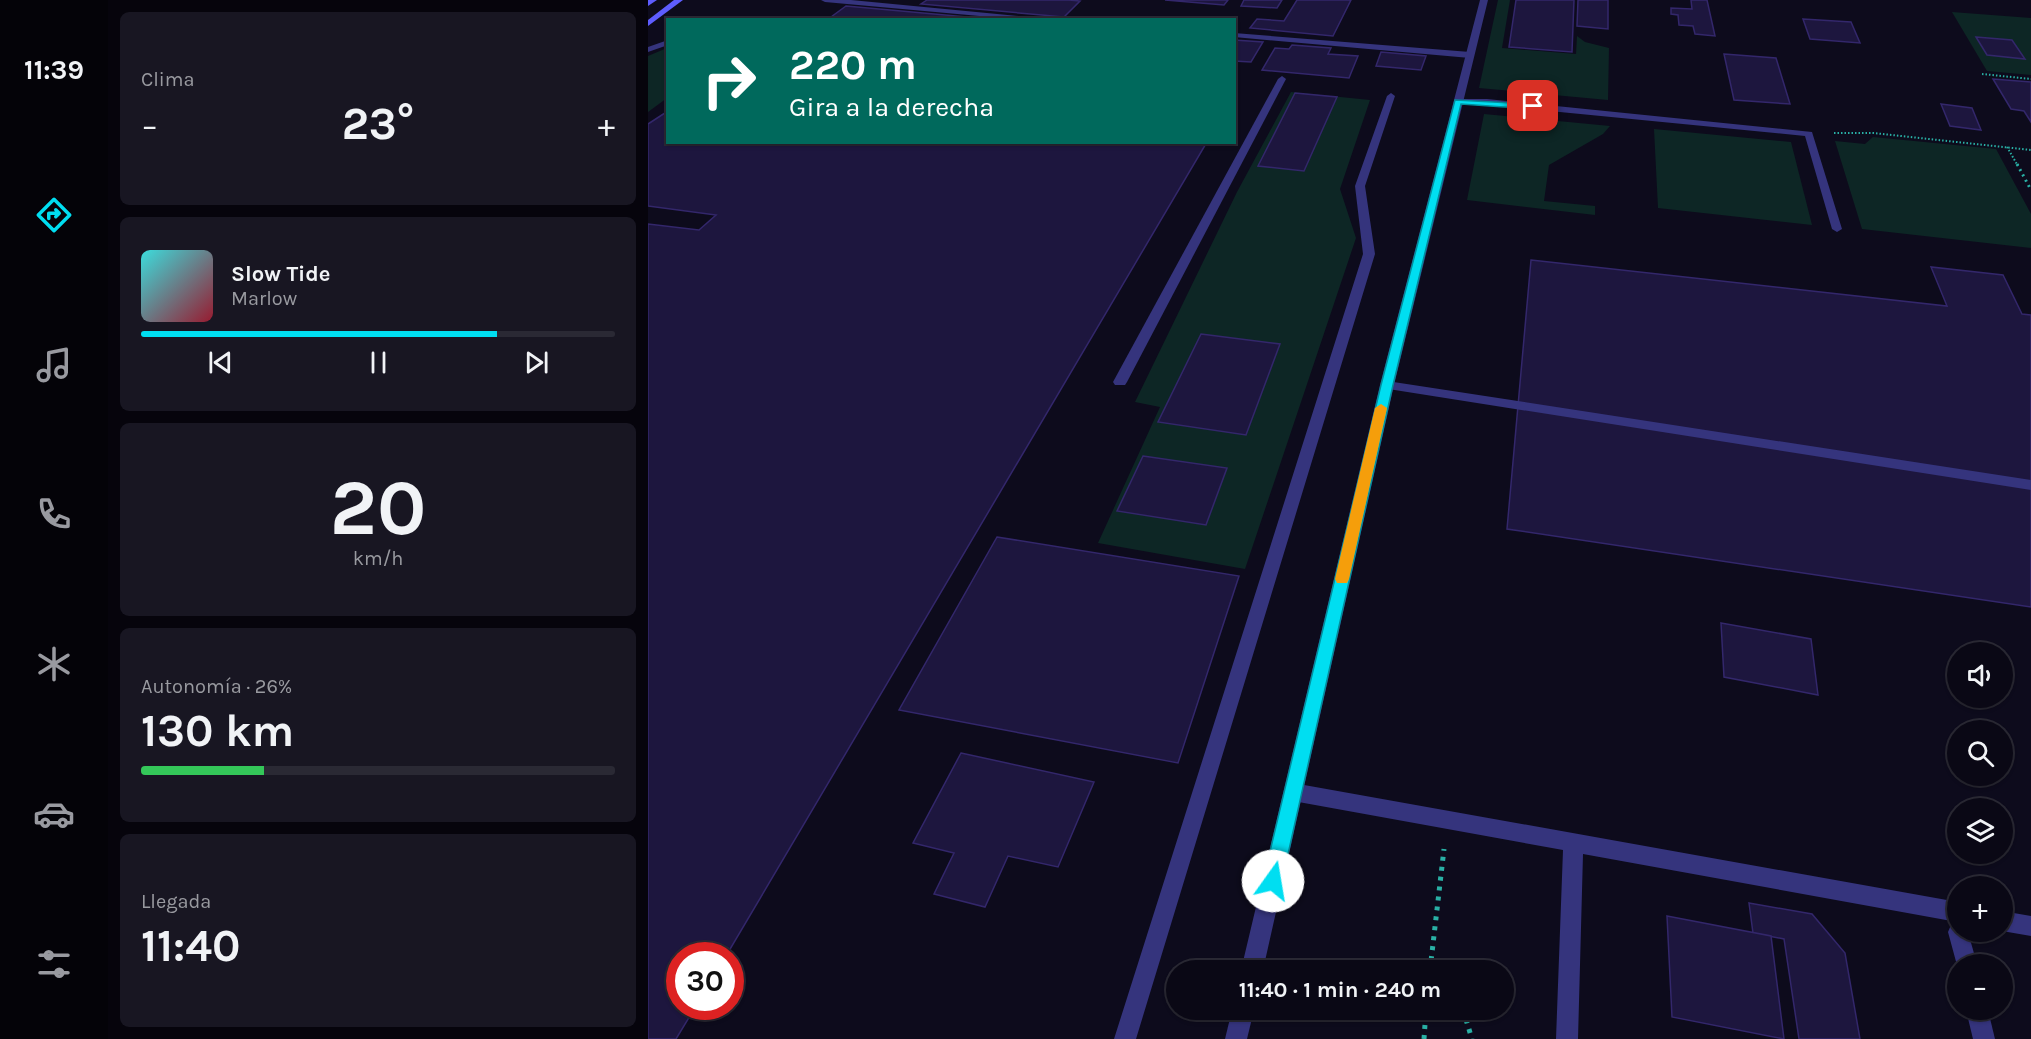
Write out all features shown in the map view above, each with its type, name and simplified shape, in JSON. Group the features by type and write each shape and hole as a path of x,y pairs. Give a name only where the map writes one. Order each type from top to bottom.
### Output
{"main road":[{"path":"648,4 653,0"},
{"path":"648,24 679,0"}],"street":[{"path":"825,0 1033,18"},
{"path":"1254,960 1387,385 1484,0"},
{"path":"1236,35 1470,55"},
{"path":"648,50 666,43"},
{"path":"1120,382 1282,79"},
{"path":"1125,1039 1369,254 1370,241 1359,196 1360,186 1391,96"},
{"path":"1458,102 1487,102 1809,134 1837,229"},
{"path":"1387,385 2031,485"},
{"path":"1293,792 1573,843 1947,919"},
{"path":"1567,1039 1573,843"},
{"path":"2013,923 2031,926"},
{"path":"1236,1039 1241,1020"},
{"path":"1979,1020 1984,1039"}],"path":[{"path":"1982,74 2031,79"},
{"path":"1809,134 1873,133 2031,150"},
{"path":"2007,147 2031,190"},
{"path":"1431,960 1448,820"},
{"path":"1424,1039 1425,1020"},
{"path":"1466,1020 1472,1039"}],"green space":[{"path":"1498,0 1510,0 1502,48 1576,54 1577,36 1585,42 1609,48 1608,100 1479,88"},
{"path":"1952,12 2031,18 2031,75 1987,71"},
{"path":"666,48 666,99 648,112 648,56"},
{"path":"1291,92 1370,100 1340,189 1356,238 1245,569 1098,543 1160,407 1135,402 1237,192"},
{"path":"1484,114 1610,126 1603,134 1549,165 1544,201 1595,206 1595,215 1467,200"},
{"path":"1654,129 1791,142 1812,225 1658,208"},
{"path":"1873,137 1996,149 2031,214 2031,248 1862,229 1835,141 1865,144"}],"building":[{"path":"927,0 1080,1 1064,17 921,4"},
{"path":"1165,0 1228,0 1224,5"},
{"path":"1244,0 1282,0 1277,8 1241,6"},
{"path":"1297,0 1351,0 1333,36 1250,28 1257,19 1284,21"},
{"path":"1516,0 1574,0 1572,52 1509,47"},
{"path":"1578,0 1608,0 1608,29 1577,26"},
{"path":"1691,0 1707,0 1715,36 1695,34 1693,26 1679,25 1678,15 1671,14 1671,8 1692,9"},
{"path":"846,6 978,18 830,18"},
{"path":"1803,19 1851,22 1860,43 1810,39"},
{"path":"1976,37 2012,40 2025,59 1987,55"},
{"path":"1236,40 1263,42 1251,62 1236,61"},
{"path":"1292,45 1331,48 1328,54 1358,56 1349,78 1262,70 1275,48 1289,49"},
{"path":"1381,52 1426,56 1421,70 1376,66"},
{"path":"1724,54 1776,58 1790,104 1734,100"},
{"path":"1993,79 2031,82 2031,122 2024,111 2011,109"},
{"path":"1295,93 1337,97 1304,171 1258,166"},
{"path":"1941,104 1972,108 1981,130 1950,126"},
{"path":"666,112 666,144 1206,144 734,942 666,942 666,1020 688,1020 676,1039 648,1039 648,224 699,230 716,215 648,206 648,124"},
{"path":"1531,260 1947,306 1931,267 2003,275 2022,314 2031,315 2031,607 1507,529"},
{"path":"1201,334 1280,344 1246,435 1158,422"},
{"path":"1143,456 1227,468 1206,525 1117,511"},
{"path":"997,537 1239,576 1178,763 899,710"},
{"path":"1721,623 1811,639 1818,695 1724,677"},
{"path":"961,753 1094,782 1058,867 1008,856 985,907 934,894 954,853 913,843"},
{"path":"1749,903 1812,914 1845,953 1860,1039 1799,1039 1784,939 1753,933"},
{"path":"1667,916 1771,936 1784,1039 1672,1017"}],"slow traffic":[{"path":"1342,579 1381,408"}],"route":[{"path":"1273,881 1387,385 1458,102 1533,106"}]}
